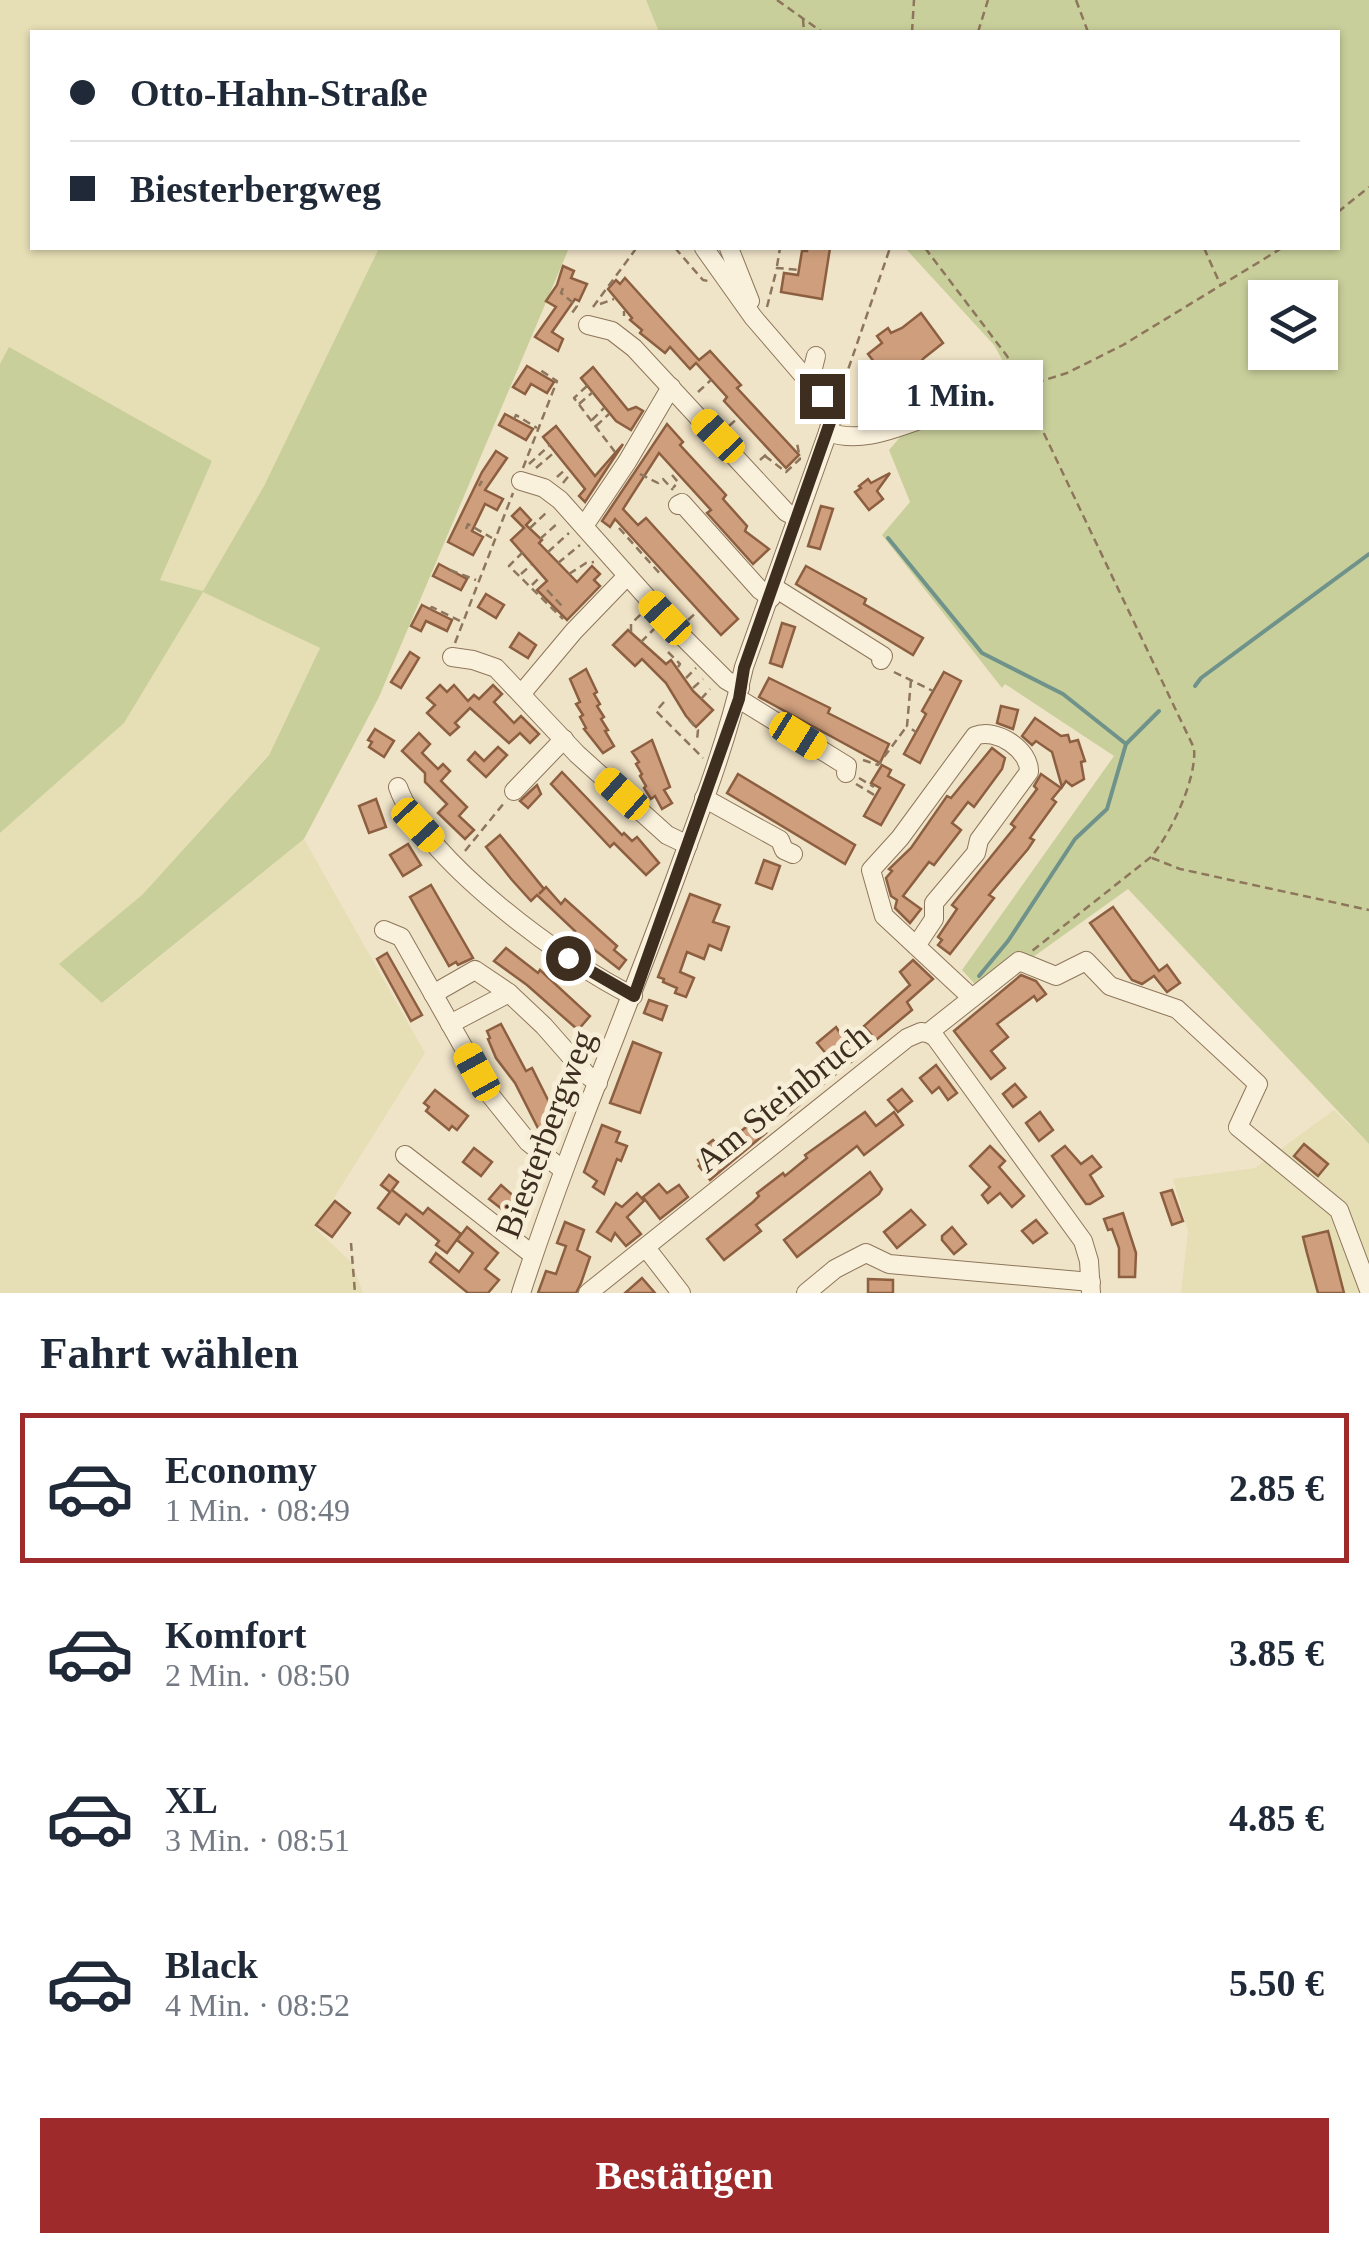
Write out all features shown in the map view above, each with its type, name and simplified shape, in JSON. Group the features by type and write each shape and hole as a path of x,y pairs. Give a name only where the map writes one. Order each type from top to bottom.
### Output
{"street":[{"path":"705,250 728,282 761,312"},
{"path":"730,250 750,297 834,411"},
{"path":"590,316 623,338 786,512 796,517"},
{"path":"810,380 816,356"},
{"path":"582,531 671,387"},
{"name":"Biesterbergweg","path":"520,1293 688,845 796,517 836,435 834,411"},
{"path":"836,435 874,434 934,416"},
{"path":"525,469 555,496 602,564 627,576 739,694 848,766 850,774"},
{"path":"677,499 760,590 773,593 883,656 880,660"},
{"path":"522,693 574,630 627,576"},
{"path":"452,657 496,668 564,739 667,835 688,845"},
{"path":"916,946 934,919 934,903 976,854 979,840 1029,772 1030,762 1023,751 992,734 981,732 975,736 900,838 873,866 872,875 884,916 916,946 972,998"},
{"path":"514,791 564,739"},
{"path":"398,787 418,825 454,864 568,958 634,996"},
{"path":"704,798 780,840 788,852"},
{"path":"384,930 400,937 491,1096 528,1142 563,1170"},
{"path":"1019,961 1056,976 1086,961 1110,986 1177,1009 1258,1084 1238,1127 1340,1210 1369,1290"},
{"name":"Am Steinbruch","path":"588,1293 907,1038 928,1033 1019,961"},
{"path":"433,994 475,970 509,993 598,1083"},
{"path":"450,1024 509,993"},
{"path":"806,1293 835,1270 866,1254 889,1264 1091,1287 1084,1241 935,1037 928,1033"},
{"path":"405,1155 533,1255"},
{"path":"647,1249 681,1293"}],"path":[{"path":"776,0 819,30"},
{"path":"912,30 914,0"},
{"path":"979,30 988,0"},
{"path":"1076,0 1087,30"},
{"path":"803,18 804,30"},
{"path":"1340,210 1369,187"},
{"path":"590,316 635,250"},
{"path":"677,250 703,280 728,282"},
{"path":"761,312 780,250"},
{"path":"834,411 889,250"},
{"path":"927,250 1007,356 1194,748 1190,782 1151,857 1019,961"},
{"path":"1205,250 1221,286"},
{"path":"934,416 1066,373 1122,345 1279,250"},
{"path":"777,268 799,270"},
{"path":"563,288 561,293 578,306 572,313"},
{"path":"600,304 614,298"},
{"path":"452,657 493,538 525,469 558,381 540,370"},
{"path":"692,398 711,380"},
{"path":"588,386 574,398 613,450 652,482 665,481 674,473 677,499"},
{"path":"579,404 593,392"},
{"path":"592,420 604,408"},
{"path":"596,426 610,414"},
{"path":"722,432 739,417"},
{"path":"514,418 538,428"},
{"path":"766,456 784,471 790,471 800,460 796,443"},
{"path":"525,469 550,445"},
{"path":"536,468 556,451"},
{"path":"754,466 770,451"},
{"path":"551,482 567,468"},
{"path":"559,488 571,473"},
{"path":"479,486 482,481"},
{"path":"665,481 677,499"},
{"path":"530,528 553,507"},
{"path":"540,539 565,516"},
{"path":"466,528 468,524 493,538"},
{"path":"619,528 662,576 665,572"},
{"path":"548,552 582,531"},
{"path":"558,562 582,531"},
{"path":"522,552 509,566 574,630"},
{"path":"569,574 590,561 602,564"},
{"path":"519,576 531,565"},
{"path":"450,570 477,580"},
{"path":"530,587 542,576"},
{"path":"540,596 552,586"},
{"path":"547,590 562,606"},
{"path":"430,609 432,606 462,622"},
{"path":"631,632 633,620 647,608"},
{"path":"690,619 698,611"},
{"path":"641,642 660,623"},
{"path":"668,652 680,664 678,667"},
{"path":"880,660 933,691"},
{"path":"686,678 700,665"},
{"path":"693,688 708,673"},
{"path":"862,759 878,766 907,726 911,680"},
{"path":"701,699 716,681"},
{"path":"664,702 656,711 708,762"},
{"path":"689,720 698,730 697,740"},
{"path":"907,726 916,732"},
{"path":"850,774 874,787"},
{"path":"850,774 851,781 876,796"},
{"path":"454,864 514,791"},
{"path":"1151,857 1180,869 1369,910"},
{"path":"351,1243 355,1293"}],"shaded area":[{"path":"0,0 646,0 658,30 30,30 30,250 378,250 264,486 203,591 320,648 269,754 142,895 60,964 103,1003 304,839 425,1053 315,1228 352,1263 363,1293 0,1293 0,833 124,723 202,591 160,580 212,461 0,364"},
{"path":"1334,1110 1369,1144 1369,1293 1181,1293 1188,1231 1173,1179 1255,1168"}],"green space":[{"path":"646,0 1369,0 1369,1144 1128,889 983,993 962,970 1114,756 1005,684 1002,688 882,535 910,502 889,450 902,435 938,422 931,404 1011,376 994,345 907,250 1340,250 1340,30 658,30"},
{"path":"378,250 568,250 379,697 304,839 102,1003 59,964 142,895 269,755 320,648 203,592 124,723 0,833 0,364 9,347 212,461 160,580 203,591 264,486"}],"building":[{"path":"830,250 822,299 781,292 784,273 798,275 802,251"},
{"path":"563,266 574,271 571,278 587,284 579,301 575,299 552,332 563,339 558,351 535,337 556,307 546,301"},
{"path":"625,278 699,360 710,351 741,385 737,388 799,455 786,468 724,401 727,397 696,363 690,369 670,347 665,353 640,333 642,330 608,289 616,280 620,284"},
{"path":"921,313 943,343 917,366 921,371 910,379 905,372 890,383 868,354 882,343 877,336 888,328 891,333 902,328"},
{"path":"527,366 554,382 547,393 531,384 525,394 513,387"},
{"path":"593,367 628,410 636,407 643,411 631,430 616,421 581,378"},
{"path":"505,414 533,429 526,440 499,425"},
{"path":"667,424 683,442 680,445 726,495 723,499 747,526 745,531 769,549 753,564 659,453 623,509 638,525 646,518 738,619 721,635 615,519 610,527 602,521"},
{"path":"556,426 595,476 623,444 585,502 579,496 585,489 543,437"},
{"path":"496,451 507,458 485,490 503,499 497,510 485,504 472,531 483,537 473,555 448,542"},
{"path":"890,473 877,491 883,499 869,510 855,492 868,479 871,483"},
{"path":"821,506 833,509 820,549 808,546"},
{"path":"520,508 531,520 526,525 542,540 539,543 577,582 592,566 600,574 594,580 600,586 567,620 537,590 547,581 511,540 524,528 512,516"},
{"path":"439,564 467,579 461,590 433,576"},
{"path":"806,566 866,599 864,604 923,638 913,655 796,584"},
{"path":"486,594 504,605 496,618 478,607"},
{"path":"422,605 452,620 447,631 426,621 421,631 411,626"},
{"path":"782,623 795,627 782,667 770,663"},
{"path":"628,630 666,664 671,660 693,691 713,710 696,727 666,683 642,659 635,666 613,645"},
{"path":"519,633 536,645 528,658 510,647"},
{"path":"410,652 419,658 401,688 391,682"},
{"path":"586,669 597,692 594,694 608,730 605,731 614,746 603,753 584,729 580,717 583,715 576,704 580,702 570,679"},
{"path":"944,672 961,681 920,763 904,754"},
{"path":"769,678 830,708 828,713 889,744 880,763 759,697"},
{"path":"440,685 447,692 454,685 468,701 474,695 479,699 493,685 502,694 494,702 514,723 521,716 539,734 530,743 520,733 509,743 470,708 455,723 459,727 450,735 427,713 435,705 427,698"},
{"path":"1001,706 1018,710 1013,729 997,723"},
{"path":"1035,718 1061,736 1068,735 1070,742 1078,740 1085,761 1081,762 1084,779 1072,786 1066,781 1062,787 1052,752 1036,741 1032,745 1022,736"},
{"path":"375,729 394,741 384,757 369,747 372,742 368,740"},
{"path":"419,733 430,744 422,753 438,769 443,764 450,771 441,781 467,807 459,816 474,830 465,839 438,813 447,804 425,782 425,773 402,751"},
{"path":"652,740 670,787 664,790 672,803 662,809 655,796 651,799 644,788 636,764 639,762 632,752"},
{"path":"498,747 507,755 486,777 468,760 475,752 484,761"},
{"path":"992,748 1005,758 1002,769 974,807 968,802 952,823 961,830 903,896 921,909 910,923 895,908 897,900 891,896 886,878 892,871 889,869 911,848 947,796 951,798"},
{"path":"882,765 891,770 888,776 904,785 881,825 864,816 880,788 871,783"},
{"path":"562,772 622,835 632,841 637,837 659,863 646,875 614,843 610,847 551,784"},
{"path":"738,774 855,845 845,864 727,793"},
{"path":"1041,774 1061,788 1052,799 1056,802 1030,838 1034,840 1028,849 989,895 994,898 950,954 938,945 942,940 938,937 957,909 952,905 1015,827 1011,824 1037,789 1034,786"},
{"path":"537,785 541,794 528,808 520,801"},
{"path":"376,799 386,827 369,833 359,806"},
{"path":"500,835 544,889 561,904 565,899 617,946 614,950 626,960 619,969 573,933 537,895 531,901 512,880 486,847"},
{"path":"408,844 421,865 403,876 390,855"},
{"path":"764,860 780,866 772,889 756,883"},
{"path":"431,885 473,958 458,965 456,962 449,966 410,897"},
{"path":"690,894 720,905 713,922 729,927 721,950 709,945 704,959 687,952 680,972 694,978 686,997 675,993 677,988 658,977"},
{"path":"1113,907 1159,971 1167,965 1180,983 1167,992 1154,976 1142,984 1132,980 1090,923"},
{"path":"506,948 538,973 540,970 590,1016 578,1030 494,961"},
{"path":"387,953 422,1015 411,1021 377,959"},
{"path":"913,960 933,979 907,1002 912,1010 876,1040 864,1026 910,985 900,972"},
{"path":"1021,975 1036,981 1046,994 1037,1001 1034,996 997,1024 1008,1037 991,1051 1005,1068 991,1079 954,1031"},
{"path":"649,1000 667,1006 662,1020 644,1013"},
{"path":"501,1024 526,1071 532,1068 551,1106 556,1103 566,1122 542,1136 488,1039 487,1031"},
{"path":"836,1027 856,1058 818,1088 806,1074 828,1056 817,1043"},
{"path":"633,1042 661,1053 640,1113 610,1103"},
{"path":"936,1065 957,1093 948,1100 939,1087 932,1093 920,1078"},
{"path":"1015,1084 1026,1097 1013,1107 1003,1094"},
{"path":"902,1089 912,1101 898,1112 888,1100"},
{"path":"435,1090 468,1116 457,1130 452,1126 449,1130 426,1111 429,1107 424,1103"},
{"path":"787,1092 799,1105 787,1115 776,1102"},
{"path":"865,1112 876,1126 894,1112 903,1125 864,1155 857,1146 756,1225 761,1231 724,1260 707,1239 753,1202 759,1196 757,1193 783,1173 785,1176 807,1158 805,1155"},
{"path":"1040,1112 1053,1130 1039,1141 1026,1123"},
{"path":"754,1120 766,1133 710,1180 699,1166 698,1160 707,1152 704,1147 713,1140 718,1146 731,1140"},
{"path":"602,1125 620,1132 616,1142 627,1146 621,1161 617,1159 604,1194 593,1187 597,1181 584,1172"},
{"path":"1304,1144 1328,1164 1318,1176 1294,1156"},
{"path":"990,1146 1005,1161 999,1167 1024,1196 1012,1207 1000,1193 988,1203 982,1195 990,1187 970,1166"},
{"path":"1065,1146 1081,1164 1092,1156 1101,1167 1090,1175 1103,1196 1090,1204 1086,1204 1052,1156"},
{"path":"474,1148 492,1162 481,1176 463,1162"},
{"path":"870,1172 882,1189 879,1194 797,1257 784,1240"},
{"path":"389,1175 398,1182 392,1190 423,1214 428,1208 461,1234 447,1253 436,1245 439,1241 406,1214 399,1224 378,1208 390,1192 381,1185"},
{"path":"659,1184 667,1193 679,1185 688,1197 660,1219 643,1197"},
{"path":"501,1185 518,1200 507,1213 489,1199"},
{"path":"1172,1190 1183,1221 1172,1225 1161,1193"},
{"path":"637,1193 644,1201 627,1217 641,1234 626,1246 615,1233 611,1241 597,1232 616,1203 622,1207"},
{"path":"335,1201 350,1213 332,1237 316,1225"},
{"path":"911,1210 925,1225 897,1248 884,1232"},
{"path":"1123,1213 1136,1253 1135,1277 1119,1277 1119,1248 1104,1219"},
{"path":"1036,1220 1047,1233 1033,1243 1022,1231"},
{"path":"565,1222 584,1230 577,1250 590,1257 581,1283 576,1293 538,1293 546,1271 556,1274 566,1246 557,1243"},
{"path":"467,1227 498,1253 485,1269 499,1280 488,1293 468,1293 430,1262 436,1253 459,1272 473,1253 457,1240"},
{"path":"952,1227 966,1244 954,1254 942,1240"},
{"path":"1328,1231 1344,1293 1318,1293 1307,1253 1303,1237"},
{"path":"642,1278 655,1293 625,1293"},
{"path":"868,1279 893,1280 893,1293 868,1293"}],"waterway":[{"path":"888,538 982,653 1063,694 1126,744"},
{"path":"1195,686 1369,554"},
{"path":"979,976 1008,941 1075,839 1107,809 1126,744 1159,711"}],"route":[{"path":"568,958 600,980 634,996 739,699 744,668 834,411 822,396"}]}
